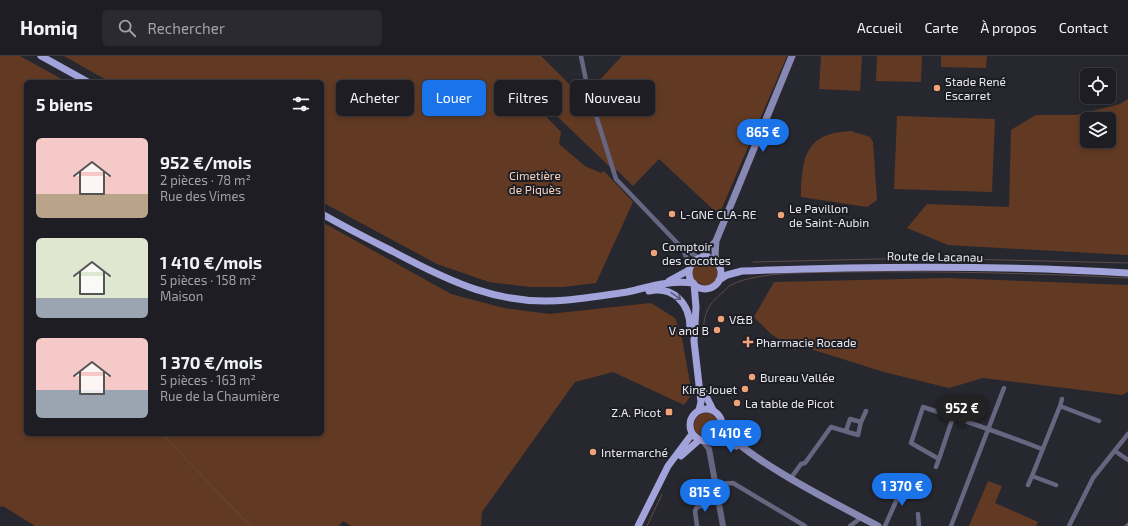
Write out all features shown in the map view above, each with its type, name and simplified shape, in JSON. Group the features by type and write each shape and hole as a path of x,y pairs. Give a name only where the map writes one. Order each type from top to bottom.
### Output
{"main road":[{"path":"41,56 84,80"},
{"path":"719,280 718,265 715,255 716,241 792,56"},
{"path":"324,215 430,272 474,290 508,298 536,301 565,301 624,292 665,283 693,284 701,288 710,288"},
{"path":"665,283 689,269 693,262 701,257 716,241"},
{"path":"701,257 710,258 718,265 742,271"},
{"name":"Route de Lacanau","path":"742,271 899,266 1075,270 1128,273"},
{"path":"689,269 693,284 696,307 694,341 695,362"},
{"path":"696,307 704,292 719,280 726,275 742,271"},
{"path":"624,292 661,290 671,292 684,302 690,317 690,341 698,377 701,402 699,410 690,420 689,427 692,434 701,440"},
{"path":"698,377 713,410 721,418 721,431 714,439"},
{"path":"699,410 713,410"},
{"path":"722,425 726,433 750,454"},
{"path":"638,526 672,460 692,434"},
{"path":"657,488 675,462 701,440 714,439 729,441 791,478 878,526"}],"street":[{"path":"581,56 588,90 616,179 682,249 701,257"},
{"path":"682,249 689,269"},
{"path":"951,526 1004,388"},
{"path":"1028,485 1062,399"},
{"path":"939,459 911,443 924,405 1042,449"},
{"path":"1060,406 1099,421"},
{"path":"791,478 801,464 805,463 832,427 858,435 866,410"},
{"path":"936,467 953,417"},
{"path":"846,431 850,419 861,422"},
{"path":"1069,526 1092,478 1128,434"},
{"path":"709,449 714,439"},
{"path":"701,440 709,449 723,526"},
{"path":"1115,451 1128,460"},
{"path":"1032,476 1056,485"},
{"path":"716,484 733,483 805,526"},
{"path":"885,526 902,488 918,485"},
{"path":"697,526 695,511 696,507 719,500"},
{"path":"918,514 919,526"},
{"path":"850,526 862,517"}],"green space":[{"path":"0,56 20,56 63,80 24,80 24,436 324,436 324,223 451,294 504,308 549,314 651,303 675,318 681,333 692,394 684,405 613,372 575,382 482,512 481,526 351,526 343,521 339,526 35,526 3,506 0,507"},
{"name":"Cimetière de Piquès","path":"64,56 541,56 570,85 570,116 655,116 655,80 600,80 622,56 787,56 719,215 659,159 633,186 618,171 611,168 557,116 562,116 562,80 494,80 494,116 546,116 561,132 559,144 585,166 601,173 604,171 633,202 596,283 563,287 530,287 489,282 437,264 324,203 324,80 106,80"},
{"path":"821,56 862,56 860,91 819,89"},
{"path":"877,56 922,56 921,82 876,81"},
{"path":"941,56 987,56 986,68 941,67"},
{"path":"1128,99 1128,255 948,245 907,228 927,204 1009,207 1011,130 1036,115 1080,114 1080,148 1116,148 1116,112 1088,112 1120,104"},
{"path":"897,116 995,119 992,192 894,189"},
{"path":"851,131 870,137 873,142 877,200 867,207 801,197 805,159 815,142 836,133"},
{"path":"705,259 714,264 717,275 715,281 705,286 694,280 691,272 696,262 703,262"},
{"path":"947,278 1128,285 1128,392 1122,395 983,378 949,388 884,372 801,346 795,350 771,334 754,317 774,282"},
{"path":"706,413 715,416 718,425 715,434 706,437 697,434 694,425 697,416"},
{"path":"988,481 1002,486 995,503 1038,522 1036,526 969,526"}],"waterway":[{"path":"753,262 920,258 1128,263"},
{"path":"703,337 706,312 716,298 728,287 742,280 770,275 817,272 915,272 1128,278"},
{"path":"164,436 250,526"},
{"path":"647,526 662,494"}],"place":[{"name":"Stade René Escarret","path":"937,88"},
{"name":"L-GNE CLA-RE","path":"672,214"},
{"name":"Le Pavillon de Saint-Aubin","path":"781,215"},
{"name":"Comptoir des cocottes","path":"654,253"},
{"name":"V&B","path":"721,319"},
{"name":"V and B","path":"717,330"},
{"name":"Pharmacie Rocade","path":"748,342"},
{"name":"Bureau Vallée","path":"752,377"},
{"name":"King Jouet","path":"745,389"},
{"name":"La table de Picot","path":"737,403"},
{"name":"Z.A. Picot","path":"669,412"},
{"name":"Intermarché","path":"593,452"}]}
